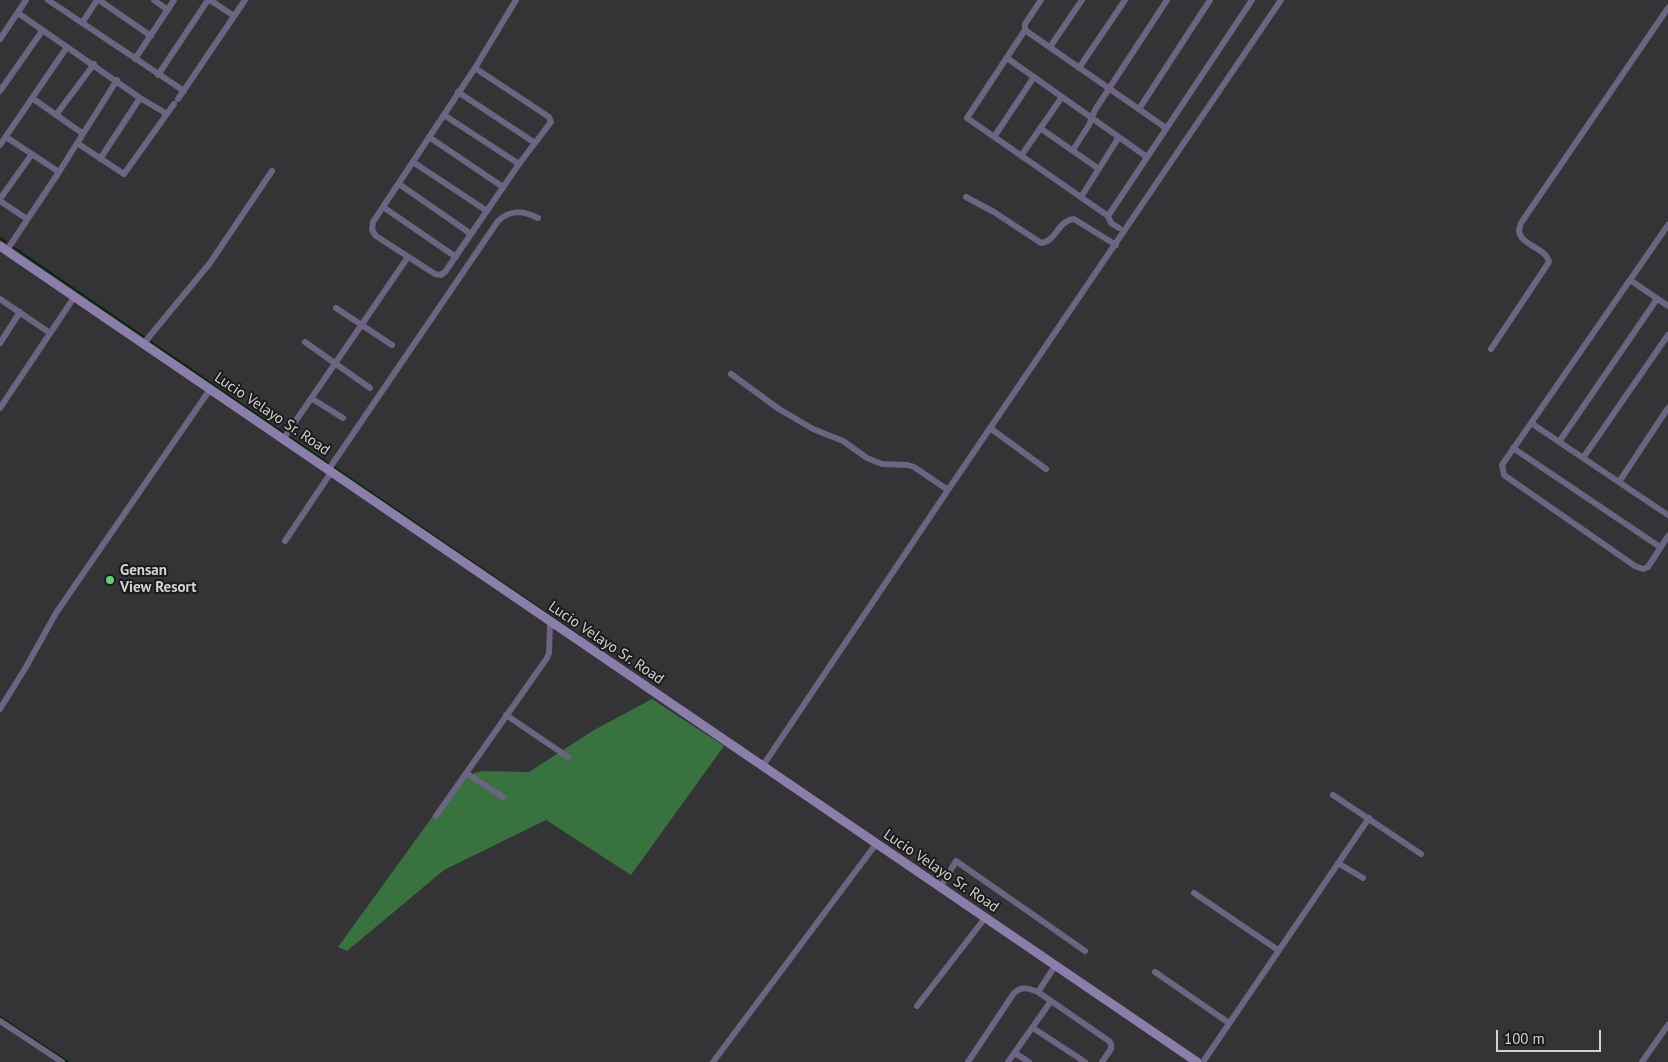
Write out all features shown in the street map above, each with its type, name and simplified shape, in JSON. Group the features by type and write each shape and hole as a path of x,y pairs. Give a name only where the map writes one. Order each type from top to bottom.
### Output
{"main road":[{"name":"Lucio Velayo Sr. Road","path":"3,248 285,436 550,622 1197,1062"}],"street":[{"path":"0,39 26,0"},
{"path":"48,0 59,3 82,23 184,91"},
{"path":"82,23 98,0 151,36"},
{"path":"154,0 168,10"},
{"path":"135,59 174,0"},
{"path":"158,75 209,0 234,16"},
{"path":"77,143 124,174 184,91 245,0"},
{"path":"475,68 549,118 550,124 519,164 456,257 445,272 440,275 435,274 408,257 374,233 373,222 475,68 516,0"},
{"path":"1041,0 1025,24 1025,30 967,118 1108,216 1111,223 1119,228"},
{"path":"1050,47 1082,0"},
{"path":"1080,68 1125,0"},
{"path":"1072,150 1090,124 1109,88 1167,0"},
{"path":"1139,109 1210,0"},
{"path":"762,767 1281,0"},
{"path":"1108,216 1251,1"},
{"path":"1491,349 1549,262 1547,256 1519,234 1522,223 1668,8"},
{"path":"18,13 117,80 140,98 167,114"},
{"path":"0,91 42,30"},
{"path":"1025,30 1166,128"},
{"path":"0,145 67,47"},
{"path":"1007,58 1147,157"},
{"path":"56,115 94,64"},
{"path":"994,137 1034,77"},
{"path":"3,248 27,219 59,172 117,80"},
{"path":"458,92 535,143"},
{"path":"1021,156 1062,97"},
{"path":"32,98 82,133"},
{"path":"100,159 140,98"},
{"path":"444,115 519,164"},
{"path":"1040,128 1099,169"},
{"path":"6,136 59,172"},
{"path":"429,137 503,187"},
{"path":"1081,197 1119,137"},
{"path":"27,219 0,200 32,154"},
{"path":"414,162 487,211"},
{"path":"144,343 210,263 272,171"},
{"path":"398,184 471,234"},
{"path":"966,197 1000,216 1040,243 1050,240 1068,219 1074,219 1116,245"},
{"path":"383,207 456,257"},
{"path":"285,541 331,468 498,222 504,216 520,211 538,218"},
{"path":"1668,225 1502,465 1504,475 1635,566 1645,569 1668,536"},
{"path":"285,436 408,257"},
{"path":"1630,280 1668,306"},
{"path":"0,408 75,296"},
{"path":"1559,442 1657,298"},
{"path":"0,299 50,332"},
{"path":"336,308 392,345"},
{"path":"0,343 20,312"},
{"path":"1583,458 1668,335"},
{"path":"305,342 370,388"},
{"path":"730,374 780,409 813,429 844,441 866,458 882,464 908,464 948,490"},
{"path":"0,709 56,613 211,388"},
{"path":"311,398 343,418"},
{"path":"1619,482 1668,408"},
{"path":"1531,423 1668,515"},
{"path":"990,428 1046,469"},
{"path":"1513,448 1660,547"},
{"path":"436,816 547,658 549,653 550,622"},
{"path":"506,715 568,758"},
{"path":"466,773 503,797"},
{"path":"1333,795 1421,854"},
{"path":"1203,1062 1369,818"},
{"path":"713,1062 876,844"},
{"path":"940,888 956,861 1085,951"},
{"path":"1338,863 1363,878"},
{"path":"1194,893 1278,950"},
{"path":"917,1006 985,918"},
{"path":"1038,992 1055,966"},
{"path":"1155,972 1229,1023"},
{"path":"971,1061 1014,994 1019,990 1027,988 1038,992 1108,1041 1111,1044 1111,1049 1102,1062"},
{"path":"1008,1062 1051,1002"},
{"path":"0,1021 62,1062"},
{"path":"1642,1062 1668,1025"},
{"path":"1033,1028 1085,1062"},
{"path":"1015,1053 1029,1062"}],"green space":[{"path":"652,699 724,746 631,875 546,820 444,870 347,951 338,947 462,776 483,771 529,772 594,730"}],"waterway":[{"path":"0,238 6,242"},
{"path":"13,247 144,337"},
{"path":"151,342 580,636"},
{"path":"0,1017 68,1062"}],"place":[{"name":"Gensan View Resort","path":"110,580"}]}
